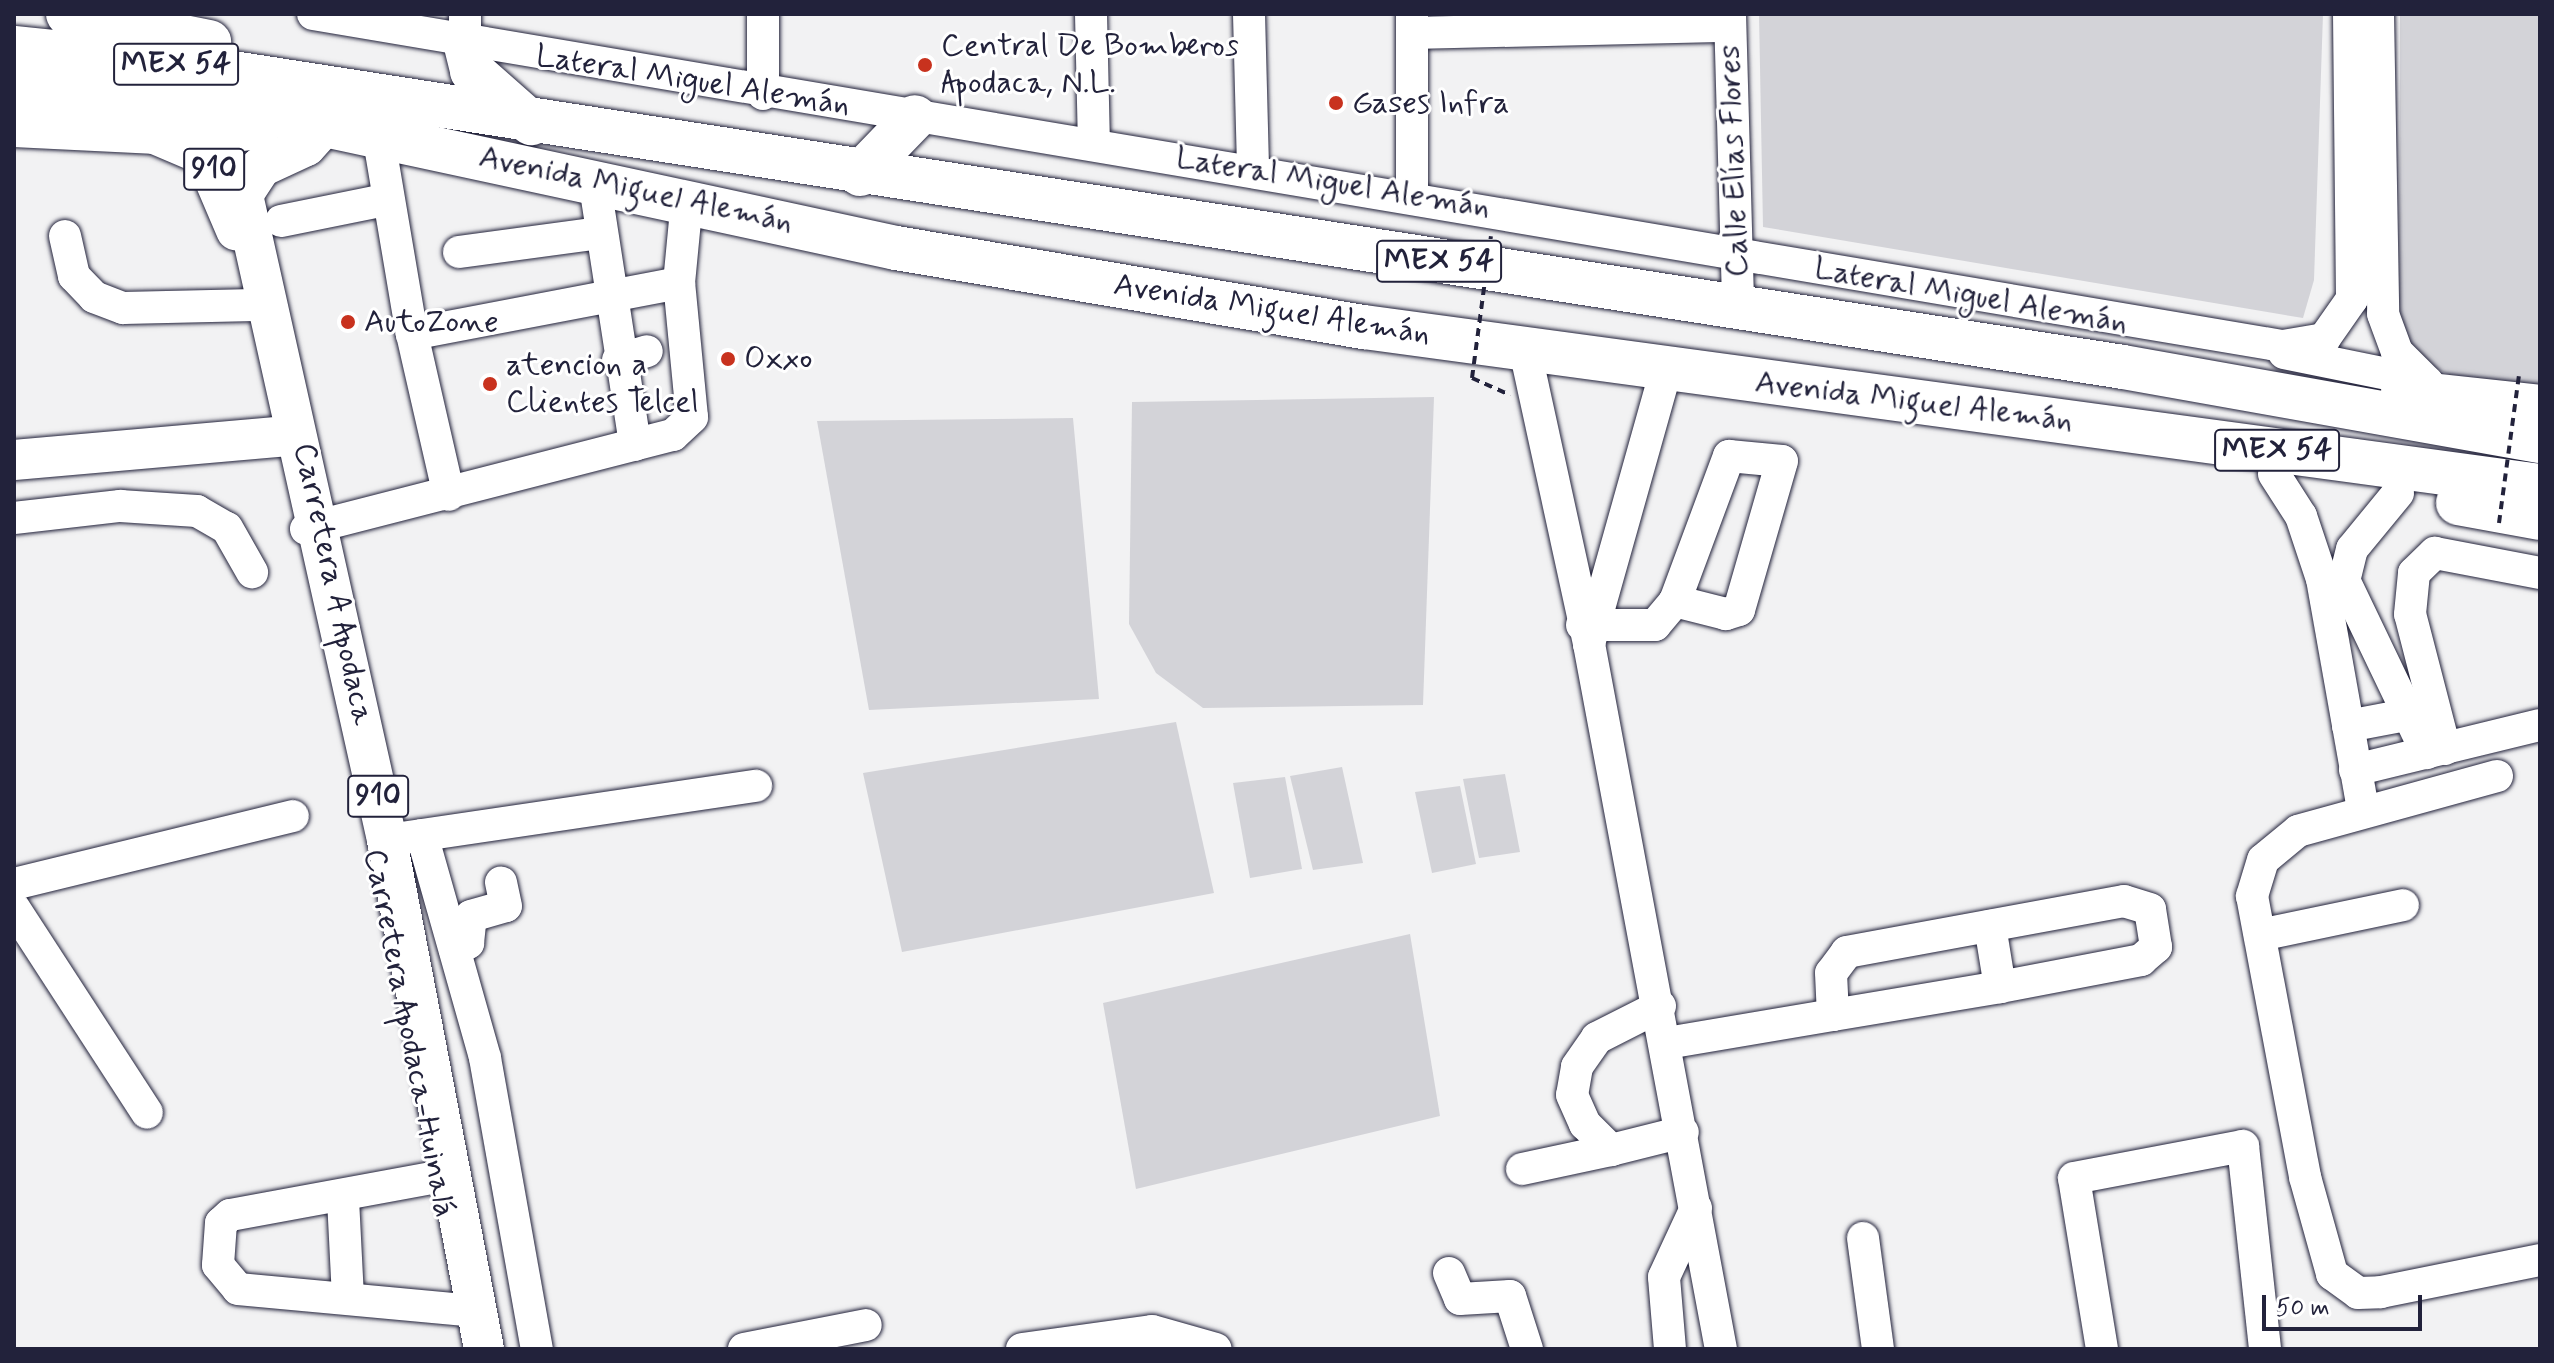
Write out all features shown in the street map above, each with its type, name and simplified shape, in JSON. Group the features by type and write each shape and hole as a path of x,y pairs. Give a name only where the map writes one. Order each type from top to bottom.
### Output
{"highway":[{"path":"68,14 339,70 412,105"},
{"path":"465,28 472,71 531,123"},
{"name":"Avenida Miguel Alemán","path":"14,48 188,66 331,108 378,134 594,179 896,248 1525,350 2540,486"},
{"name":"Avenida Miguel Alemán","path":"14,82 200,103 283,116 331,108 412,105 2123,367 2540,441"},
{"path":"14,125 224,134 283,116"},
{"path":"860,174 915,117"},
{"path":"2123,367 2263,371 2476,397 2529,392"},
{"path":"2114,427 2234,468 2398,493 2519,520"}],"main road":[{"name":"910","path":"259,238 243,195 250,177 306,146 331,108"},
{"name":"910","path":"143,132 204,155 259,238"},
{"name":"Carretera Apodaca-Huinalá","path":"259,238 255,305 394,839 437,1177 471,1349"},
{"name":"Carretera A Apodaca","path":"259,238 313,528"},
{"path":"14,460 288,436"},
{"name":"910","path":"394,839 484,1349"}],"street":[{"path":"763,14 763,94"},
{"path":"1091,14 1094,144"},
{"path":"1249,14 1253,170"},
{"name":"Lateral Miguel Alemán","path":"329,15 465,28 763,94 1412,195 1737,256 2175,331 2301,345 2324,339 2342,319 2354,282 2349,14"},
{"path":"2378,14 2383,314 2397,352 2428,383"},
{"path":"1412,195 1412,23 1730,20"},
{"name":"Calle Elías Flores","path":"1730,20 1738,309"},
{"path":"378,134 385,200 449,495"},
{"path":"313,528 635,445 687,427 692,398 610,297 594,179"},
{"path":"259,238 385,200"},
{"path":"635,445 655,349 679,283 687,200"},
{"path":"459,252 600,233"},
{"path":"65,236 74,276 94,297 123,308 255,305"},
{"path":"412,334 679,283"},
{"path":"2175,331 2428,383 2476,397"},
{"path":"1525,350 1589,631 1721,1349"},
{"path":"1589,631 1666,370"},
{"path":"1589,631 1655,625 1675,601 1729,456 1782,461 1739,610 1726,614 1675,601"},
{"path":"2274,474 2301,516 2406,715 2436,751"},
{"path":"2363,810 2348,726 2333,580 2352,549 2398,493"},
{"path":"14,518 120,506 197,511 227,528 252,572"},
{"path":"2436,751 2410,614 2414,573 2435,553 2540,573"},
{"path":"2348,726 2406,715"},
{"path":"2355,770 2436,751 2537,733"},
{"path":"2497,776 2363,810 2298,831 2263,860 2252,896 2305,1177 2337,1281 2358,1293 2381,1292 2540,1260"},
{"path":"537,1349 485,1058 455,950 394,839 756,786"},
{"path":"14,884 293,816"},
{"path":"455,950 468,943 471,916 506,906 501,883"},
{"path":"1667,1043 2000,987 2141,960 2156,947 2150,909 2124,901 1847,952 1831,973 1833,1015"},
{"path":"2260,935 2403,905"},
{"path":"14,908 147,1113"},
{"path":"1990,926 2000,987"},
{"path":"1611,1150 1585,1124 1572,1095 1577,1067 1620,1020 1660,1006"},
{"path":"1522,1169 1683,1132"},
{"path":"2102,1349 2074,1178 2243,1146 2265,1349"},
{"path":"437,1177 343,1199 230,1215 221,1223 218,1265 238,1289 463,1310"},
{"path":"343,1199 348,1297"},
{"path":"1670,1349 1664,1277 1696,1208"},
{"path":"1863,1238 1878,1349"},
{"path":"1449,1273 1460,1299 1510,1296 1527,1349"},
{"path":"744,1349 866,1325"},
{"path":"1022,1349 1152,1331 1216,1349"}],"path":[{"path":"1491,236 1472,378 1510,396"},
{"path":"2519,520 2529,392"}],"shaded area":[{"path":"1759,14 2323,14 2314,280 2303,318 1763,227"},
{"path":"2400,14 2540,14 2540,392 2455,378 2419,359 2399,322"},
{"path":"1434,397 1423,705 1203,708 1156,673 1129,624 1132,402"},
{"path":"1073,418 1099,699 869,710 817,421"},
{"path":"1176,722 1214,893 902,952 863,773"},
{"path":"1342,767 1363,863 1313,870 1290,776"},
{"path":"1505,774 1520,852 1479,858 1463,779"},
{"path":"1285,777 1302,869 1250,878 1233,783"},
{"path":"1460,786 1476,864 1432,873 1415,792"},
{"path":"1410,934 1440,1116 1136,1189 1103,1003"}],"place":[{"name":"Central De Bomberos Apodaca, N.L.","path":"925,65"},
{"name":"Gases Infra","path":"1336,103"},
{"name":"AutoZone","path":"348,322"},
{"name":"Oxxo","path":"728,359"},
{"name":"atencion a Clientes Telcel","path":"490,384"}]}
